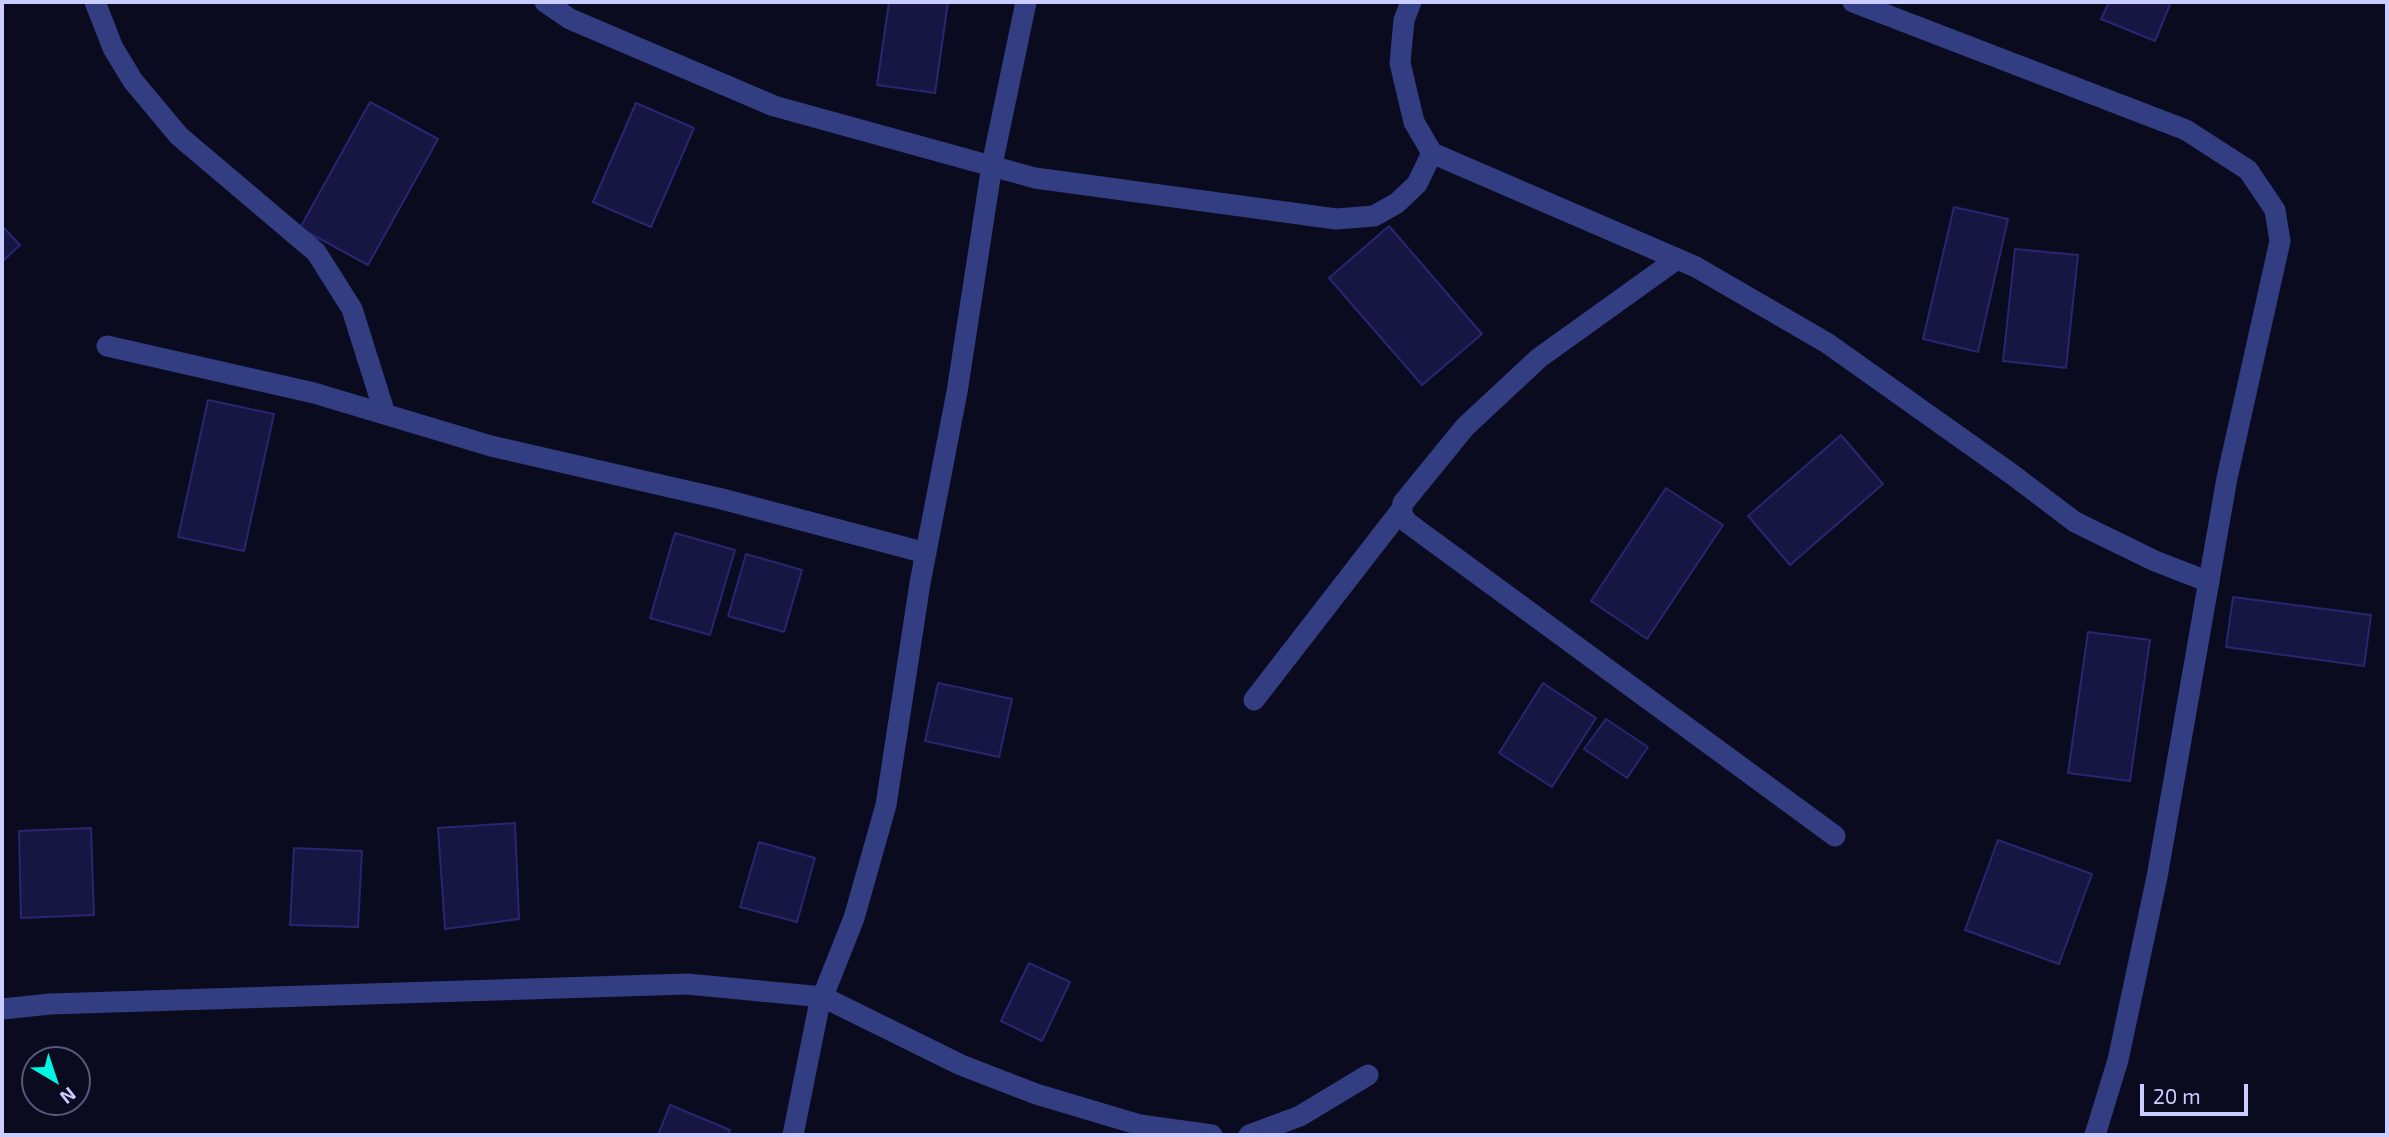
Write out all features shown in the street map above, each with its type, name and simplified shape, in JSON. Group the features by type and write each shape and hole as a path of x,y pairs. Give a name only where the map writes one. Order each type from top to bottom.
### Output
{"street":[{"path":"95,2 113,48 133,81 179,136 316,253 352,309 385,414"},
{"path":"545,2 570,19 774,106 1035,178 1336,219 1374,216 1396,203 1417,184 1432,153"},
{"path":"793,1135 823,997 854,918 886,805 926,553 957,392 992,165 1026,2"},
{"path":"1412,2 1404,20 1400,63 1414,122 1432,153 1696,267 1827,343 2075,522 2155,561 2209,582"},
{"path":"1853,2 2186,130 2248,170 2275,209 2280,241 2227,478 2157,877 2118,1060 2095,1135"},
{"path":"1677,259 1539,358 1465,427 1403,503 1401,514 1408,523 1835,836"},
{"path":"107,346 314,393 492,446 722,499 926,553"},
{"path":"1254,699 1402,509"},
{"path":"2,1009 91,1002 687,984 823,997 961,1065 1036,1094 1140,1125 1212,1135"},
{"path":"1250,1135 1300,1116 1368,1074"}],"building":[{"path":"889,2 948,2 935,93 877,85"},
{"path":"2109,2 2171,2 2155,41 2101,19"},
{"path":"370,102 438,139 368,265 300,228"},
{"path":"636,103 694,128 651,227 593,202"},
{"path":"1954,207 2008,219 1978,352 1923,339"},
{"path":"2,226 20,245 2,262"},
{"path":"1389,226 1482,334 1422,385 1329,278"},
{"path":"2015,249 2078,255 2066,368 2003,361"},
{"path":"208,400 274,414 244,551 178,537"},
{"path":"1841,435 1883,484 1790,565 1748,516"},
{"path":"1666,488 1723,525 1647,639 1591,601"},
{"path":"675,533 735,550 710,635 650,618"},
{"path":"746,554 802,570 784,632 728,616"},
{"path":"2233,597 2371,615 2364,666 2226,647"},
{"path":"2088,632 2150,640 2130,781 2068,773"},
{"path":"938,683 1012,699 999,757 925,741"},
{"path":"1543,683 1596,718 1552,787 1499,753"},
{"path":"1606,719 1648,747 1627,778 1584,749"},
{"path":"515,823 519,919 445,929 438,828"},
{"path":"91,828 94,915 21,918 19,831"},
{"path":"1998,840 2092,874 2059,964 1965,930"},
{"path":"759,842 815,858 797,922 740,907"},
{"path":"294,848 362,851 358,927 290,925"},
{"path":"1029,963 1070,982 1042,1041 1001,1021"},
{"path":"670,1105 730,1130 728,1135 658,1135"}]}
